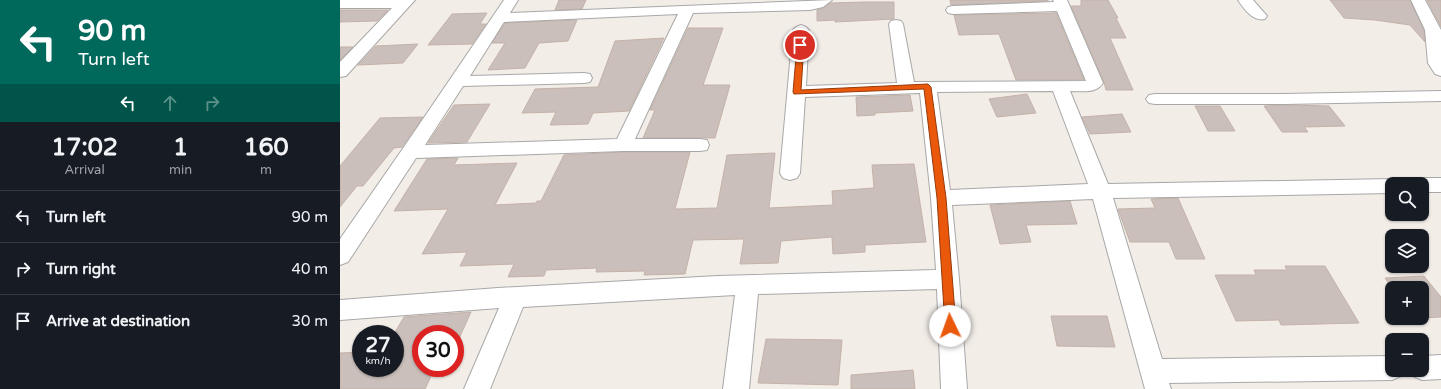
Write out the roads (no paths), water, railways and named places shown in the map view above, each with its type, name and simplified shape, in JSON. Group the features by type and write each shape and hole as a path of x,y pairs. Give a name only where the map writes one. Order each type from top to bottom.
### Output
{"street":[{"path":"340,256 411,152 511,0"},
{"path":"499,18 618,6 688,9 810,6 818,4 824,0"},
{"path":"1245,0 1260,16"},
{"path":"1418,0 1433,30 1438,48 1436,63 1441,71"},
{"path":"340,4 406,2"},
{"path":"340,72 406,2"},
{"path":"797,92 906,87 1092,86 1095,83 1061,3 953,10"},
{"path":"623,145 688,9"},
{"path":"896,24 906,87"},
{"path":"790,173 801,30"},
{"path":"458,81 584,78"},
{"path":"1059,86 1101,191 1156,380 1385,368"},
{"path":"928,87 941,198 948,279 954,389"},
{"path":"1155,98 1284,99 1441,96"},
{"path":"411,152 623,145 700,145"},
{"path":"1429,186 1441,185"},
{"path":"941,198 1101,191 1385,186"},
{"path":"340,310 515,297 748,285 948,279"},
{"path":"736,389 748,285"},
{"path":"477,389 515,297"},
{"path":"1429,368 1441,367"}]}
